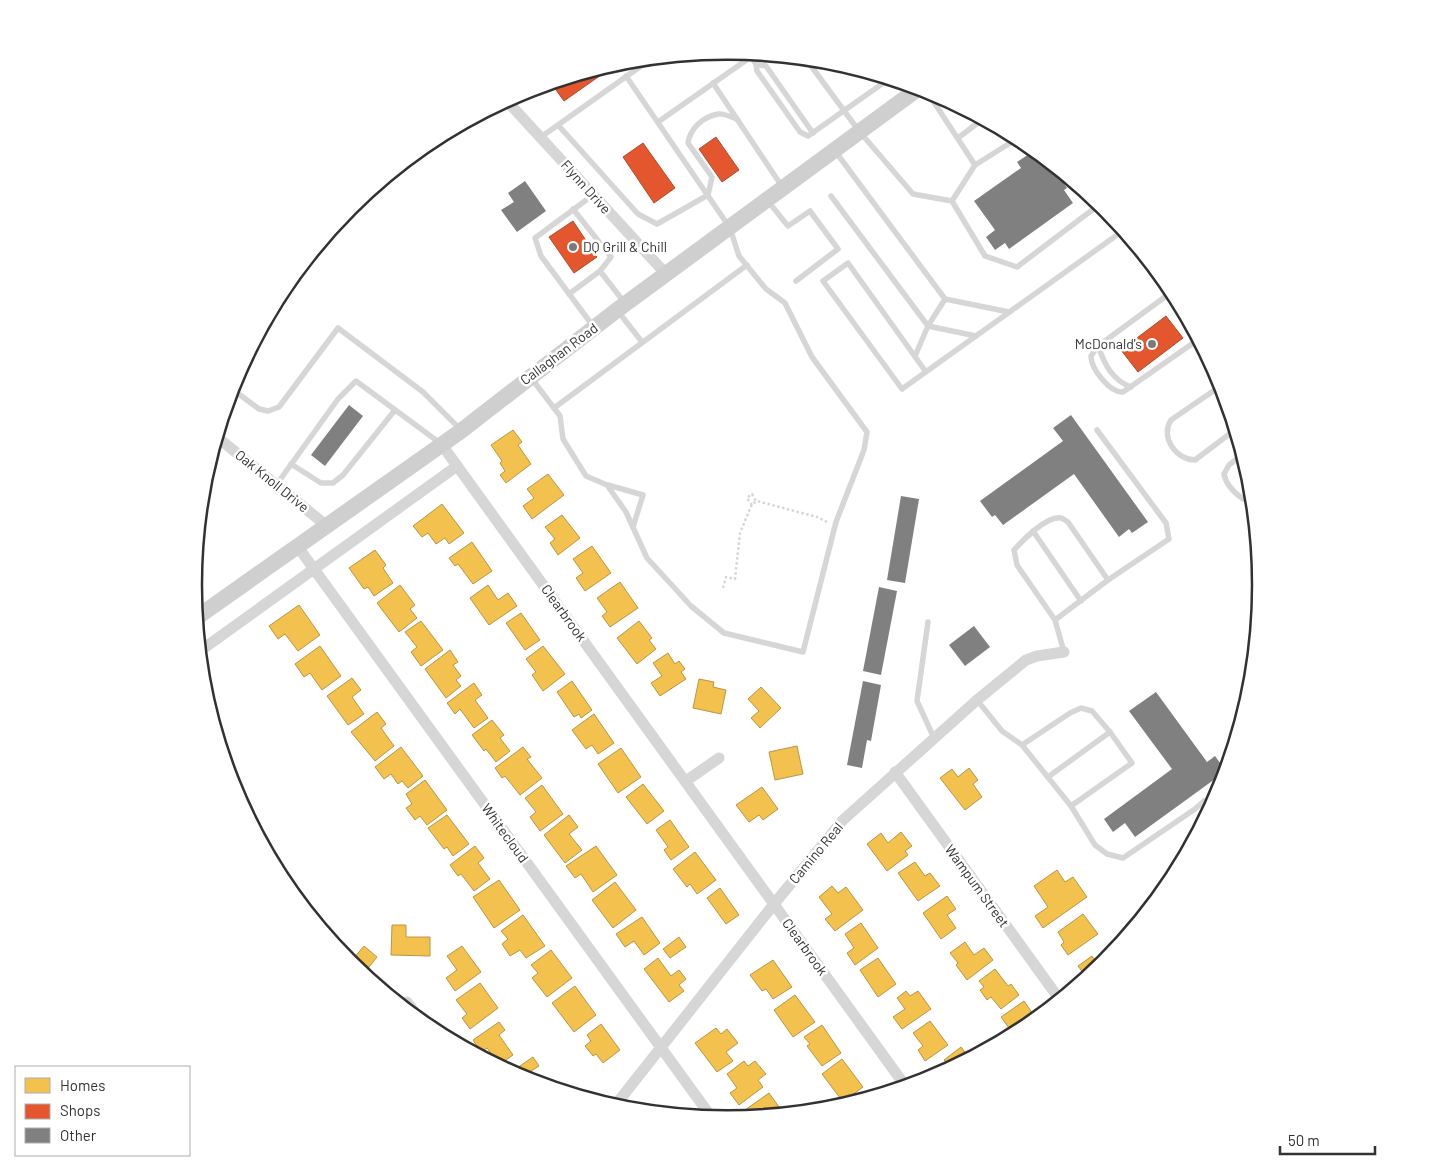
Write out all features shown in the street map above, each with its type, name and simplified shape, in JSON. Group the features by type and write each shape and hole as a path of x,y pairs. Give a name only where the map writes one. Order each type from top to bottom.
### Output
{"main road":[{"name":"Callaghan Road","path":"203,613 442,445 621,307 784,189 911,94"}],"street":[{"name":"Flynn Drive","path":"512,106 666,274"},
{"name":"Oak Knoll Drive","path":"222,441 327,526"},
{"name":"Clearbrook","path":"442,445 902,1081"},
{"path":"205,647 457,466"},
{"name":"Whitecloud","path":"298,547 706,1110"},
{"name":"Camino Real","path":"620,1100 774,904 843,820 977,700 1026,660 1037,656 1064,652"},
{"path":"686,781 719,758"},
{"name":"Wampum Street","path":"895,772 1056,995"}],"lane":[{"path":"658,122 745,61"},
{"path":"755,61 757,71 800,132 808,136 882,84"},
{"path":"756,64 766,66 813,133"},
{"path":"812,67 859,132 913,194 952,202 984,256 1017,267 1094,209"},
{"path":"541,137 638,68"},
{"path":"607,484 626,512 647,558 691,606 724,633 803,652 836,525 864,450 868,432 812,357 785,303 766,289 739,256 730,228 626,76"},
{"path":"713,83 784,189"},
{"path":"923,98 958,138 975,165"},
{"path":"558,125 638,214 657,224 708,195 712,177 688,143 690,133 700,122 718,114 737,119"},
{"path":"958,138 977,123"},
{"path":"952,202 975,165 1010,143"},
{"path":"834,151 945,300 1009,312"},
{"path":"593,195 535,238 541,256 594,328"},
{"path":"831,196 928,326 976,336"},
{"path":"767,200 788,226 810,211 838,249 796,281"},
{"path":"569,294 600,271 611,257 574,209"},
{"path":"926,372 848,263 824,281 902,389 926,372 1009,312 1118,234"},
{"path":"554,408 746,265"},
{"path":"600,271 642,342"},
{"path":"1166,296 1098,346 1093,352 1091,361 1108,386 1118,392 1123,392 1193,342"},
{"path":"915,356 928,326 945,300"},
{"path":"238,394 259,409 268,411 279,407 338,328 423,392 461,431"},
{"path":"1098,346 1102,358 1112,374 1117,380 1131,387"},
{"path":"530,376 560,416 563,439 586,476 643,495 633,527"},
{"path":"277,484 338,399 356,381 442,445"},
{"path":"1215,390 1171,420 1167,426 1167,438 1174,450 1187,460 1195,460 1230,433"},
{"path":"291,464 321,483 333,483 343,475 395,410"},
{"path":"1055,620 1108,580 1169,539 1166,523 1097,430"},
{"path":"1237,459 1229,465 1224,474 1225,480 1233,492 1242,499 1246,498"},
{"path":"1064,652 1055,620 1017,565 1014,550 1033,531 1052,519 1060,518 1068,522 1108,580"},
{"path":"1033,531 1081,601"},
{"path":"928,622 917,701 934,738"},
{"path":"977,700 1002,731 1022,744 1071,806 1095,845 1107,854 1123,858 1204,801"},
{"path":"1022,744 1080,708 1092,711 1110,732 1132,763 1071,806"},
{"path":"1048,778 1110,732"}],"path":[{"path":"752,505 747,498 752,494 757,501 836,525"},
{"path":"723,588 726,577 735,579 740,533 752,505 757,501"}],"building: Homes":[{"path":"513,430 522,442 518,445 531,464 506,483 500,475 505,471 500,463 502,461 491,445"},
{"path":"548,474 564,495 532,519 523,506 534,498 527,489"},
{"path":"442,504 464,533 449,544 445,538 436,544 428,533 422,537 413,526"},
{"path":"562,515 580,538 558,555 550,543 555,539 545,527"},
{"path":"472,542 492,571 473,584 458,564 455,566 449,558"},
{"path":"592,546 611,573 585,591 576,578 583,573 573,559"},
{"path":"375,550 386,565 383,568 393,583 374,596 368,587 364,589 349,568"},
{"path":"620,582 638,608 610,627 602,616 607,612 597,598"},
{"path":"400,585 415,605 410,609 417,618 399,632 377,603"},
{"path":"488,585 498,600 508,593 517,606 489,625 470,598"},
{"path":"299,605 320,635 298,651 285,634 278,639 269,626"},
{"path":"521,613 540,640 525,650 506,623"},
{"path":"421,621 443,650 421,666 411,652 417,647 405,632"},
{"path":"639,621 652,638 649,640 656,649 637,664 617,638"},
{"path":"320,646 341,676 322,690 310,673 304,677 295,664"},
{"path":"543,646 565,674 543,691 532,675 536,672 526,659"},
{"path":"450,650 458,662 453,665 461,676 456,680 461,686 446,698 425,669"},
{"path":"668,653 675,664 679,661 685,669 681,672 686,679 660,696 651,683 662,676 653,663"},
{"path":"352,678 361,690 352,697 364,714 348,725 327,696"},
{"path":"699,679 714,682 713,687 726,690 721,714 693,708"},
{"path":"572,681 592,710 581,718 579,714 574,717 557,692"},
{"path":"474,683 482,695 475,700 488,718 474,728 460,709 455,714 447,703"},
{"path":"761,687 781,708 760,728 751,718 759,711 748,699"},
{"path":"377,712 386,724 381,728 394,746 375,761 351,732"},
{"path":"594,714 614,743 598,754 592,745 586,749 572,730"},
{"path":"492,720 504,735 500,738 510,751 496,762 486,749 484,751 472,735"},
{"path":"797,746 803,774 775,780 769,752"},
{"path":"401,747 423,776 408,788 402,781 398,784 391,774 384,779 375,767"},
{"path":"523,747 531,757 527,759 542,778 520,795 505,776 502,778 495,768"},
{"path":"621,748 641,777 618,793 598,764"},
{"path":"969,768 978,780 973,784 982,797 965,810 940,778 952,769 958,777"},
{"path":"425,780 447,810 427,825 420,816 415,820 406,808 412,804 406,794"},
{"path":"643,784 664,811 647,824 626,797"},
{"path":"542,785 563,814 540,831 530,817 536,812 525,798"},
{"path":"762,787 778,809 763,820 759,815 749,822 736,805"},
{"path":"447,815 469,844 453,856 447,847 444,849 428,828"},
{"path":"569,815 578,827 569,834 582,850 565,863 544,835"},
{"path":"670,820 689,847 671,860 664,850 668,847 656,830"},
{"path":"901,832 912,846 905,851 908,855 887,871 867,844 881,833 888,843"},
{"path":"475,846 484,858 478,863 490,879 474,891 461,874 458,876 450,865"},
{"path":"596,846 617,875 593,892 581,874 575,878 566,866"},
{"path":"695,852 716,880 697,894 690,884 687,887 673,869"},
{"path":"915,862 925,876 930,873 940,886 918,901 898,873"},
{"path":"1057,870 1065,882 1073,877 1087,897 1043,928 1035,916 1048,907 1034,886"},
{"path":"499,880 520,910 494,928 473,897"},
{"path":"615,882 636,910 613,928 592,900"},
{"path":"832,886 838,893 846,887 863,910 835,931 825,919 832,914 819,897"},
{"path":"720,888 739,915 726,924 707,898"},
{"path":"947,896 956,909 947,915 956,928 941,939 923,913"},
{"path":"1083,914 1098,934 1068,955 1061,945 1064,942 1058,932"},
{"path":"523,915 545,946 526,958 520,950 510,956 502,944 508,939 501,931"},
{"path":"642,917 660,943 644,955 634,941 625,947 616,934"},
{"path":"861,923 878,948 855,965 847,953 854,948 845,934"},
{"path":"392,925 406,925 406,937 430,937 430,956 391,955"},
{"path":"679,937 686,947 670,958 663,949"},
{"path":"965,942 974,955 984,948 993,960 967,980 950,953"},
{"path":"364,946 377,957 368,968 355,956"},
{"path":"462,946 481,972 455,991 446,978 457,970 447,956"},
{"path":"551,950 572,978 547,997 532,978 538,973 531,965"},
{"path":"1092,956 1095,961 1083,972 1078,966"},
{"path":"658,958 671,976 679,970 686,979 679,985 684,991 669,1002 644,969"},
{"path":"878,958 896,984 878,997 860,970"},
{"path":"773,960 792,987 773,999 766,989 762,991 750,975"},
{"path":"995,969 1008,986 1011,984 1019,995 1001,1009 991,997 987,1000 980,990 984,987 979,981"},
{"path":"480,983 498,1008 470,1029 462,1018 467,1014 456,1000"},
{"path":"575,986 596,1015 574,1032 552,1003"},
{"path":"906,991 910,996 918,991 931,1009 902,1029 893,1017 905,1009 897,998"},
{"path":"795,995 815,1022 793,1037 774,1010"},
{"path":"1024,1001 1032,1013 1009,1028 1001,1017"},
{"path":"930,1021 948,1045 925,1061 918,1050 923,1046 913,1033"},
{"path":"499,1022 505,1030 499,1035 513,1055 504,1061 492,1056 487,1048 483,1051 478,1048 473,1040"},
{"path":"601,1024 620,1050 603,1063 596,1054 593,1056 585,1046 591,1041 587,1035"},
{"path":"822,1025 841,1053 822,1066 807,1046 810,1044 804,1037"},
{"path":"716,1028 721,1034 727,1029 738,1043 726,1052 733,1061 717,1072 695,1043"},
{"path":"961,1047 966,1054 946,1063 944,1060"},
{"path":"533,1057 539,1066 531,1071 533,1074 518,1067"},
{"path":"842,1059 863,1087 851,1096 840,1099 822,1074"},
{"path":"744,1061 748,1066 755,1061 766,1074 758,1080 763,1087 739,1105 730,1093 737,1088 727,1074"},
{"path":"769,1093 780,1108 762,1110 745,1110"}],"building: Shops":[{"path":"600,76 564,101 556,89"},
{"path":"716,137 739,170 722,182 699,149"},
{"path":"643,143 675,188 654,203 623,157"},
{"name":"DQ Grill & Chill","path":"573,221 597,257 574,273 549,237"},
{"name":"McDonald's","path":"1166,316 1183,338 1138,372 1121,350"}],"building: Other":[{"path":"1027,155 1047,169 1062,181 1067,188 1064,190 1073,203 1009,249 1005,243 995,250 986,237 995,230 974,201 1021,168 1017,162"},
{"path":"525,181 546,211 517,232 501,210 514,202 508,193"},
{"path":"349,405 363,416 325,466 311,455"},
{"path":"1071,415 1148,522 1132,533 1129,529 1119,537 1074,474 1003,525 995,515 992,517 980,501 1063,441 1053,428"},
{"path":"901,496 919,499 905,583 887,580"},
{"path":"879,587 897,591 881,675 863,671"},
{"path":"974,626 990,647 965,666 949,645"},
{"path":"863,681 881,685 871,741 867,740 862,768 847,765"},
{"path":"1156,692 1207,762 1215,756 1221,764 1216,778 1135,837 1125,823 1113,832 1104,819 1172,769 1129,711"}],"place":[{"name":"DQ Grill & Chill","path":"573,247"},
{"name":"McDonald's","path":"1152,344"}]}
